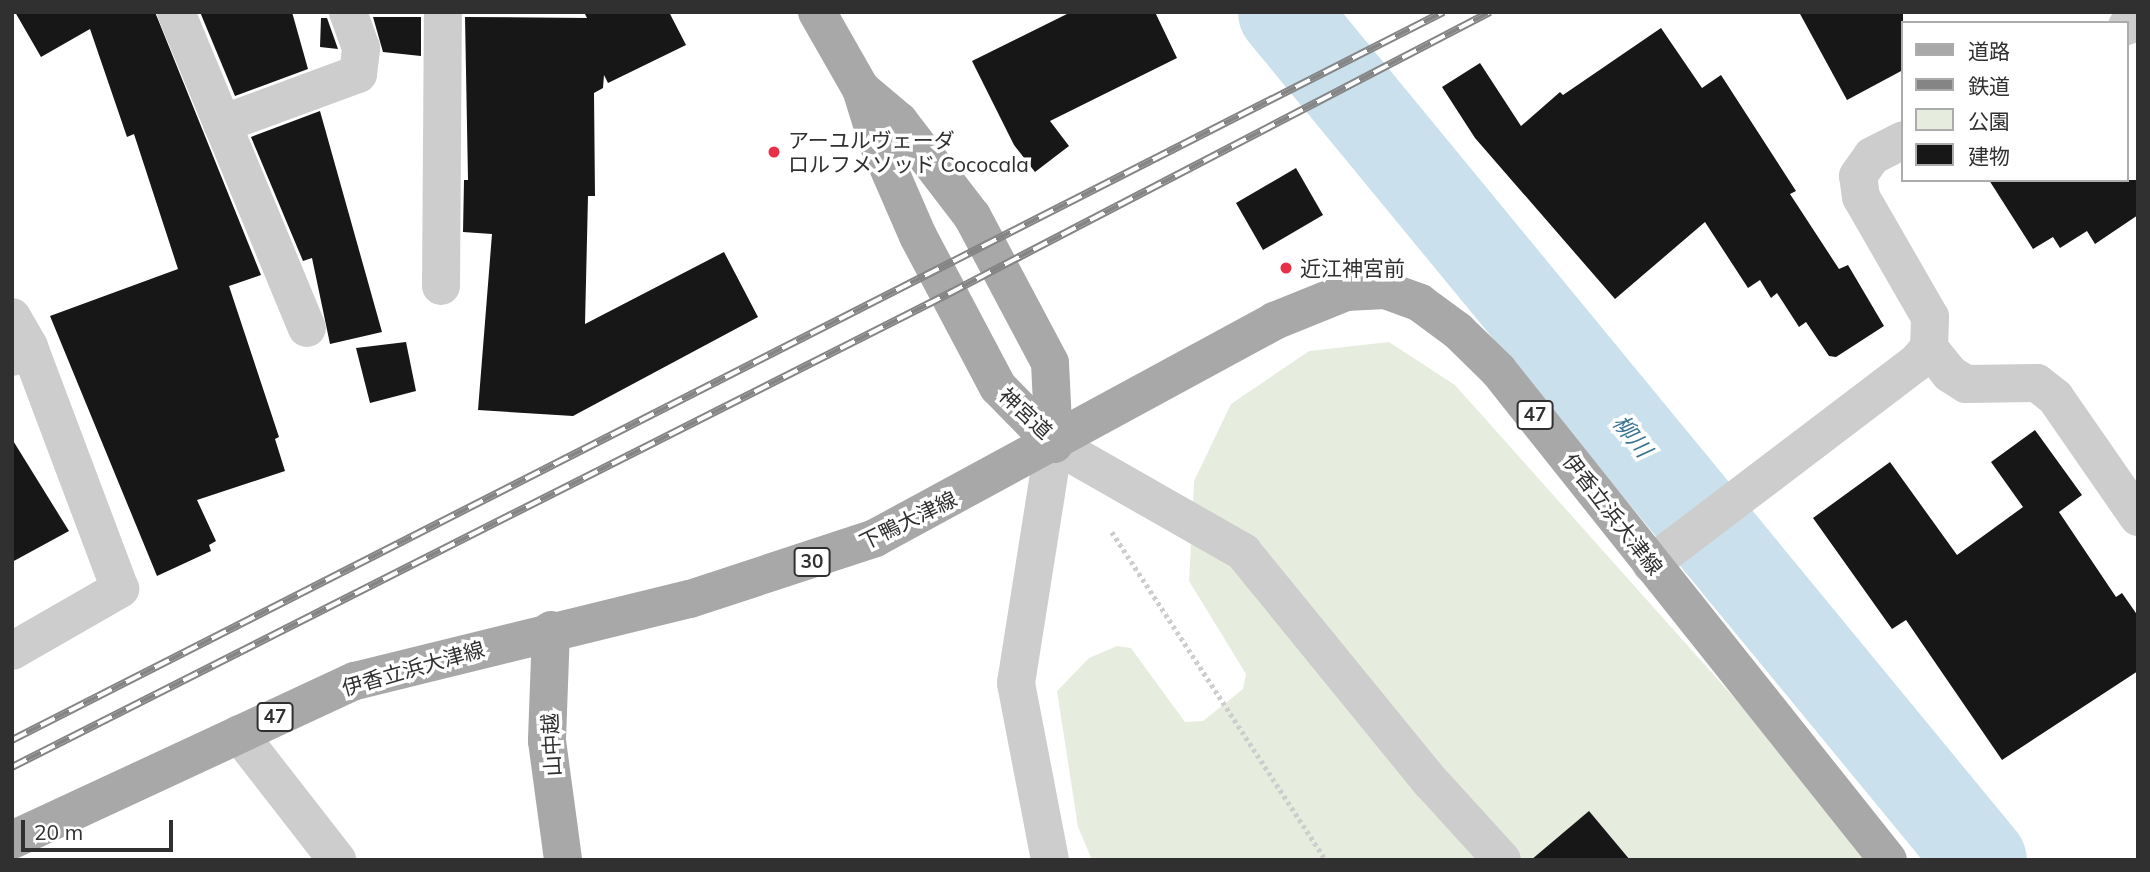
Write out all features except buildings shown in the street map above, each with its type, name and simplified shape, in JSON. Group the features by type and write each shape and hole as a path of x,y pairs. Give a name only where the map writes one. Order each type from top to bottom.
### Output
{"main road":[{"name":"神宮道","path":"817,12 861,89 878,145 918,236 998,387 1054,444"},
{"name":"神宮道","path":"861,89 899,121 978,226 1050,363 1054,444"},
{"name":"伊香立浜大津線","path":"1054,444 1274,321 1346,292 1385,290 1420,303 1458,331 1498,370 1664,554 1888,860"},
{"name":"下鴨大津線","path":"551,630 690,599 825,557 926,514 1054,444"},
{"name":"伊香立浜大津線","path":"12,840 355,681 551,630"},
{"name":"山中越","path":"551,630 547,741 563,860"}],"street":[{"path":"176,12 307,328"},
{"path":"222,124 358,74 361,48 348,12"},
{"path":"441,286 443,12"},
{"path":"1664,554 1916,363 1929,348 1930,317 1861,197 1858,176 1872,156 1902,141"},
{"path":"12,651 120,589 18,341"},
{"path":"1929,348 1950,374 1966,384 2037,383 2055,397 2138,517"},
{"path":"1049,860 1016,683 1054,444 1243,552 1430,781 1502,860"},
{"path":"239,734 337,860"}],"path":[{"path":"1107,524 1326,860"}],"green space":[{"path":"1389,342 1455,385 1879,860 1092,860 1078,827 1057,691 1089,658 1117,646 1131,648 1185,722 1203,721 1243,689 1246,674 1189,581 1194,481 1231,404 1309,351"}],"waterway":[{"name":"柳川","path":"1283,12 1981,860"}],"railway":[{"path":"12,740 1443,12"},
{"path":"12,767 948,294 1490,12"}],"place":[{"name":"アーユルヴェーダ ロルフメソッド Cococala","path":"774,152"},
{"name":"近江神宮前","path":"1286,268"}]}
